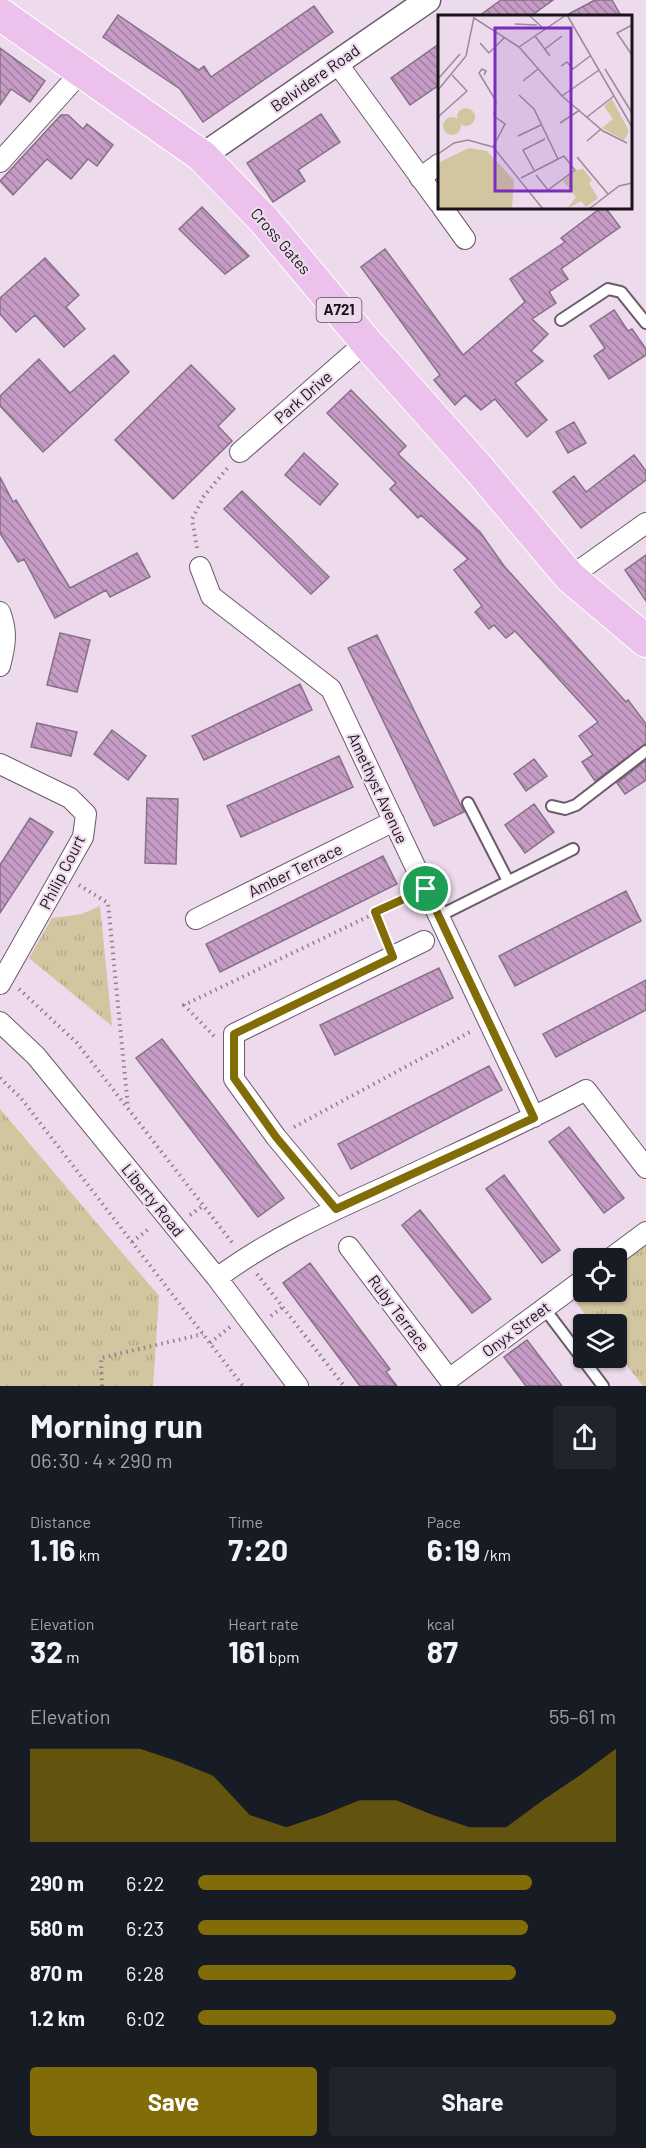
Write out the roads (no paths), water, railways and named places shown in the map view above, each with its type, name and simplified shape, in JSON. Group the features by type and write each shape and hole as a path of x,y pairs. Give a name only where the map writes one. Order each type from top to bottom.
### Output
{"main road":[{"name":"Cross Gates","path":"0,14 202,156 264,220 366,342 480,470 570,576 646,641"}],"street":[{"name":"Belvidere Road","path":"202,156 337,63 416,3"},
{"path":"337,63 438,202"},
{"path":"0,162 81,72"},
{"path":"420,178 438,165"},
{"path":"443,208 465,239"},
{"name":"Park Drive","path":"240,452 366,342"},
{"path":"570,576 646,523"},
{"name":"Amethyst Avenue","path":"200,567 211,596 331,689 534,1118"},
{"path":"0,612 6,641 0,666"},
{"name":"Philip Court","path":"0,764 70,798 86,814 83,837 3,980"},
{"name":"Amber Terrace","path":"196,919 394,821"},
{"path":"336,1209 276,1137 234,1078 234,1034 424,941"},
{"name":"Liberty Road","path":"0,1022 36,1056 216,1278 298,1386"},
{"path":"216,1278 244,1258 336,1209 534,1118 586,1090 646,1168"},
{"path":"624,1248 646,1232"},
{"name":"Ruby Terrace","path":"349,1247 449,1379"},
{"name":"Onyx Street","path":"449,1379 573,1287"}],"lane":[{"path":"0,5 2,0"},
{"path":"561,320 608,289 621,292 646,323"},
{"path":"552,806 565,809 576,805 646,751"},
{"path":"468,803 508,881"},
{"path":"439,916 573,849"},
{"path":"544,1308 603,1386"}]}
